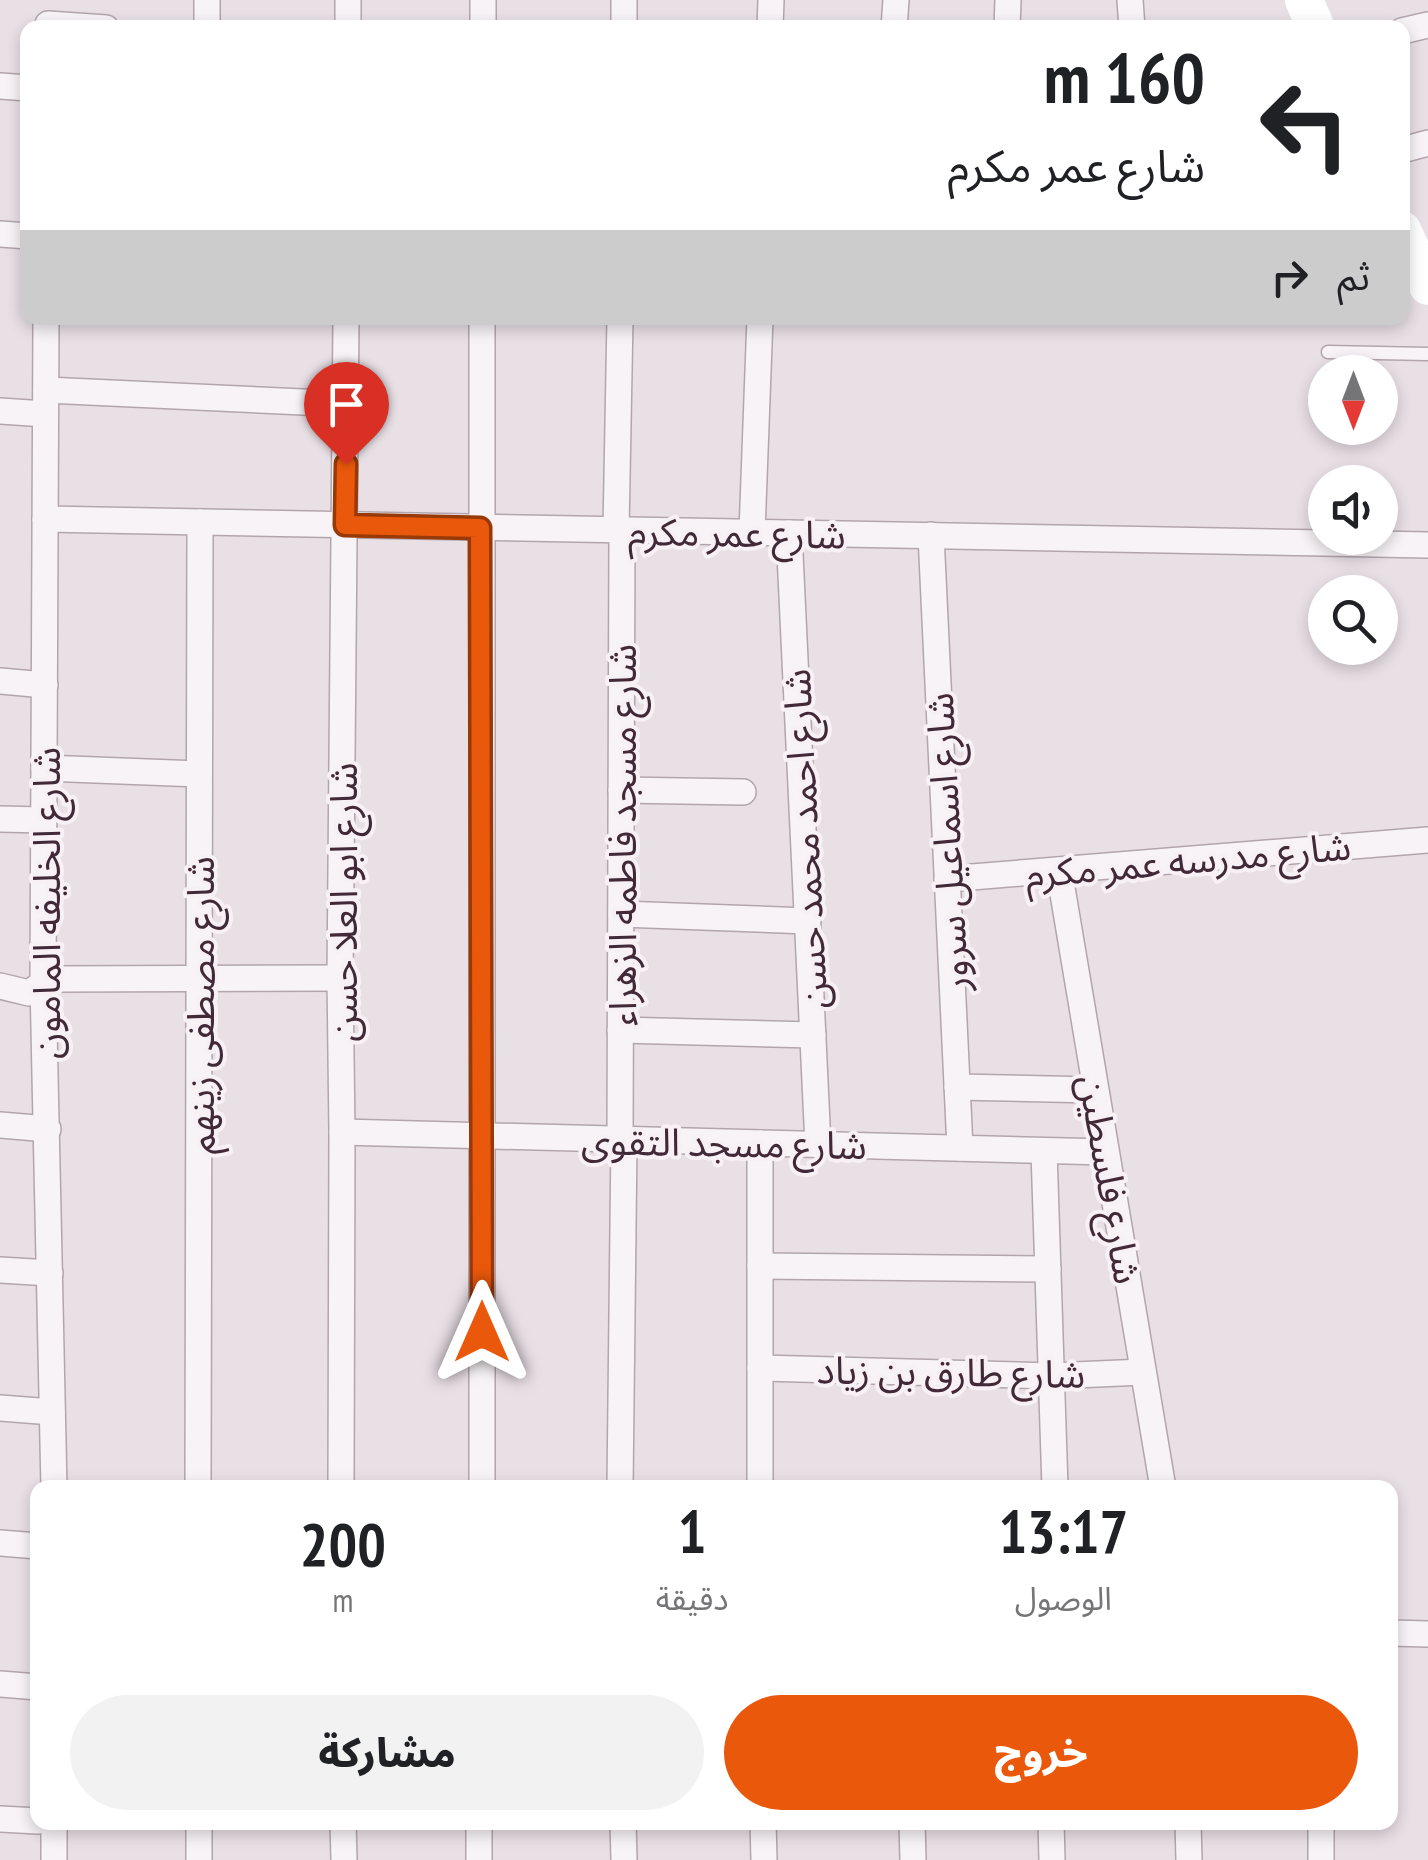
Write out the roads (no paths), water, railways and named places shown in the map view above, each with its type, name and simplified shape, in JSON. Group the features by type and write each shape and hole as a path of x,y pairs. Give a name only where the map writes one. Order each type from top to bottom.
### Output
{"main road":[{"path":"1410,251 1428,286"}],"street":[{"name":"شارع الخليفه المامون","path":"46,325 43,983 54,1480"},
{"name":"شارع ابو العلا حسن","path":"341,1480 340,978 346,325"},
{"path":"482,325 482,1480"},
{"name":"شارع مسجد فاطمه الزهراء","path":"620,325 620,1480"},
{"path":"752,532 760,325"},
{"path":"0,411 46,402 346,404"},
{"name":"شارع عمر مكرم","path":"45,519 1428,546"},
{"name":"شارع مصطفى زينهم","path":"198,1480 200,522"},
{"name":"شارع احمد محمد حسن","path":"789,533 818,1144"},
{"name":"شارع اسماعيل سرور","path":"931,535 960,1148"},
{"path":"0,681 45,685"},
{"path":"44,768 199,774"},
{"path":"621,790 744,792"},
{"path":"0,819 44,820"},
{"name":"شارع مدرسه عمر مكرم","path":"948,878 1428,840"},
{"name":"شارع فلسطين","path":"1059,870 1162,1480"},
{"path":"621,914 808,922"},
{"path":"0,986 28,993 58,979 340,978"},
{"path":"620,1030 813,1035"},
{"path":"957,1087 1096,1090"},
{"path":"0,1125 48,1129"},
{"name":"شارع مسجد التقوى","path":"342,1132 1106,1152"},
{"path":"760,1143 760,1480"},
{"path":"1044,1150 1056,1480"},
{"path":"760,1266 1048,1269"},
{"path":"0,1270 50,1273"},
{"name":"شارع طارق بن زياد","path":"760,1368 1052,1376 1143,1372"},
{"path":"0,1408 52,1412"},
{"path":"0,1543 30,1545"},
{"path":"1398,1633 1428,1634"},
{"path":"0,1684 30,1686"},
{"path":"0,1819 30,1821"},
{"path":"54,1830 54,1860"},
{"path":"199,1830 199,1860"},
{"path":"343,1830 344,1860"},
{"path":"478,1830 480,1860"},
{"path":"624,1830 624,1860"},
{"path":"763,1830 764,1860"},
{"path":"912,1830 913,1860"},
{"path":"1051,1830 1052,1860"},
{"path":"1188,1830 1189,1860"},
{"path":"1321,1830 1321,1860"}],"lane":[{"path":"1328,352 1428,354"}]}
